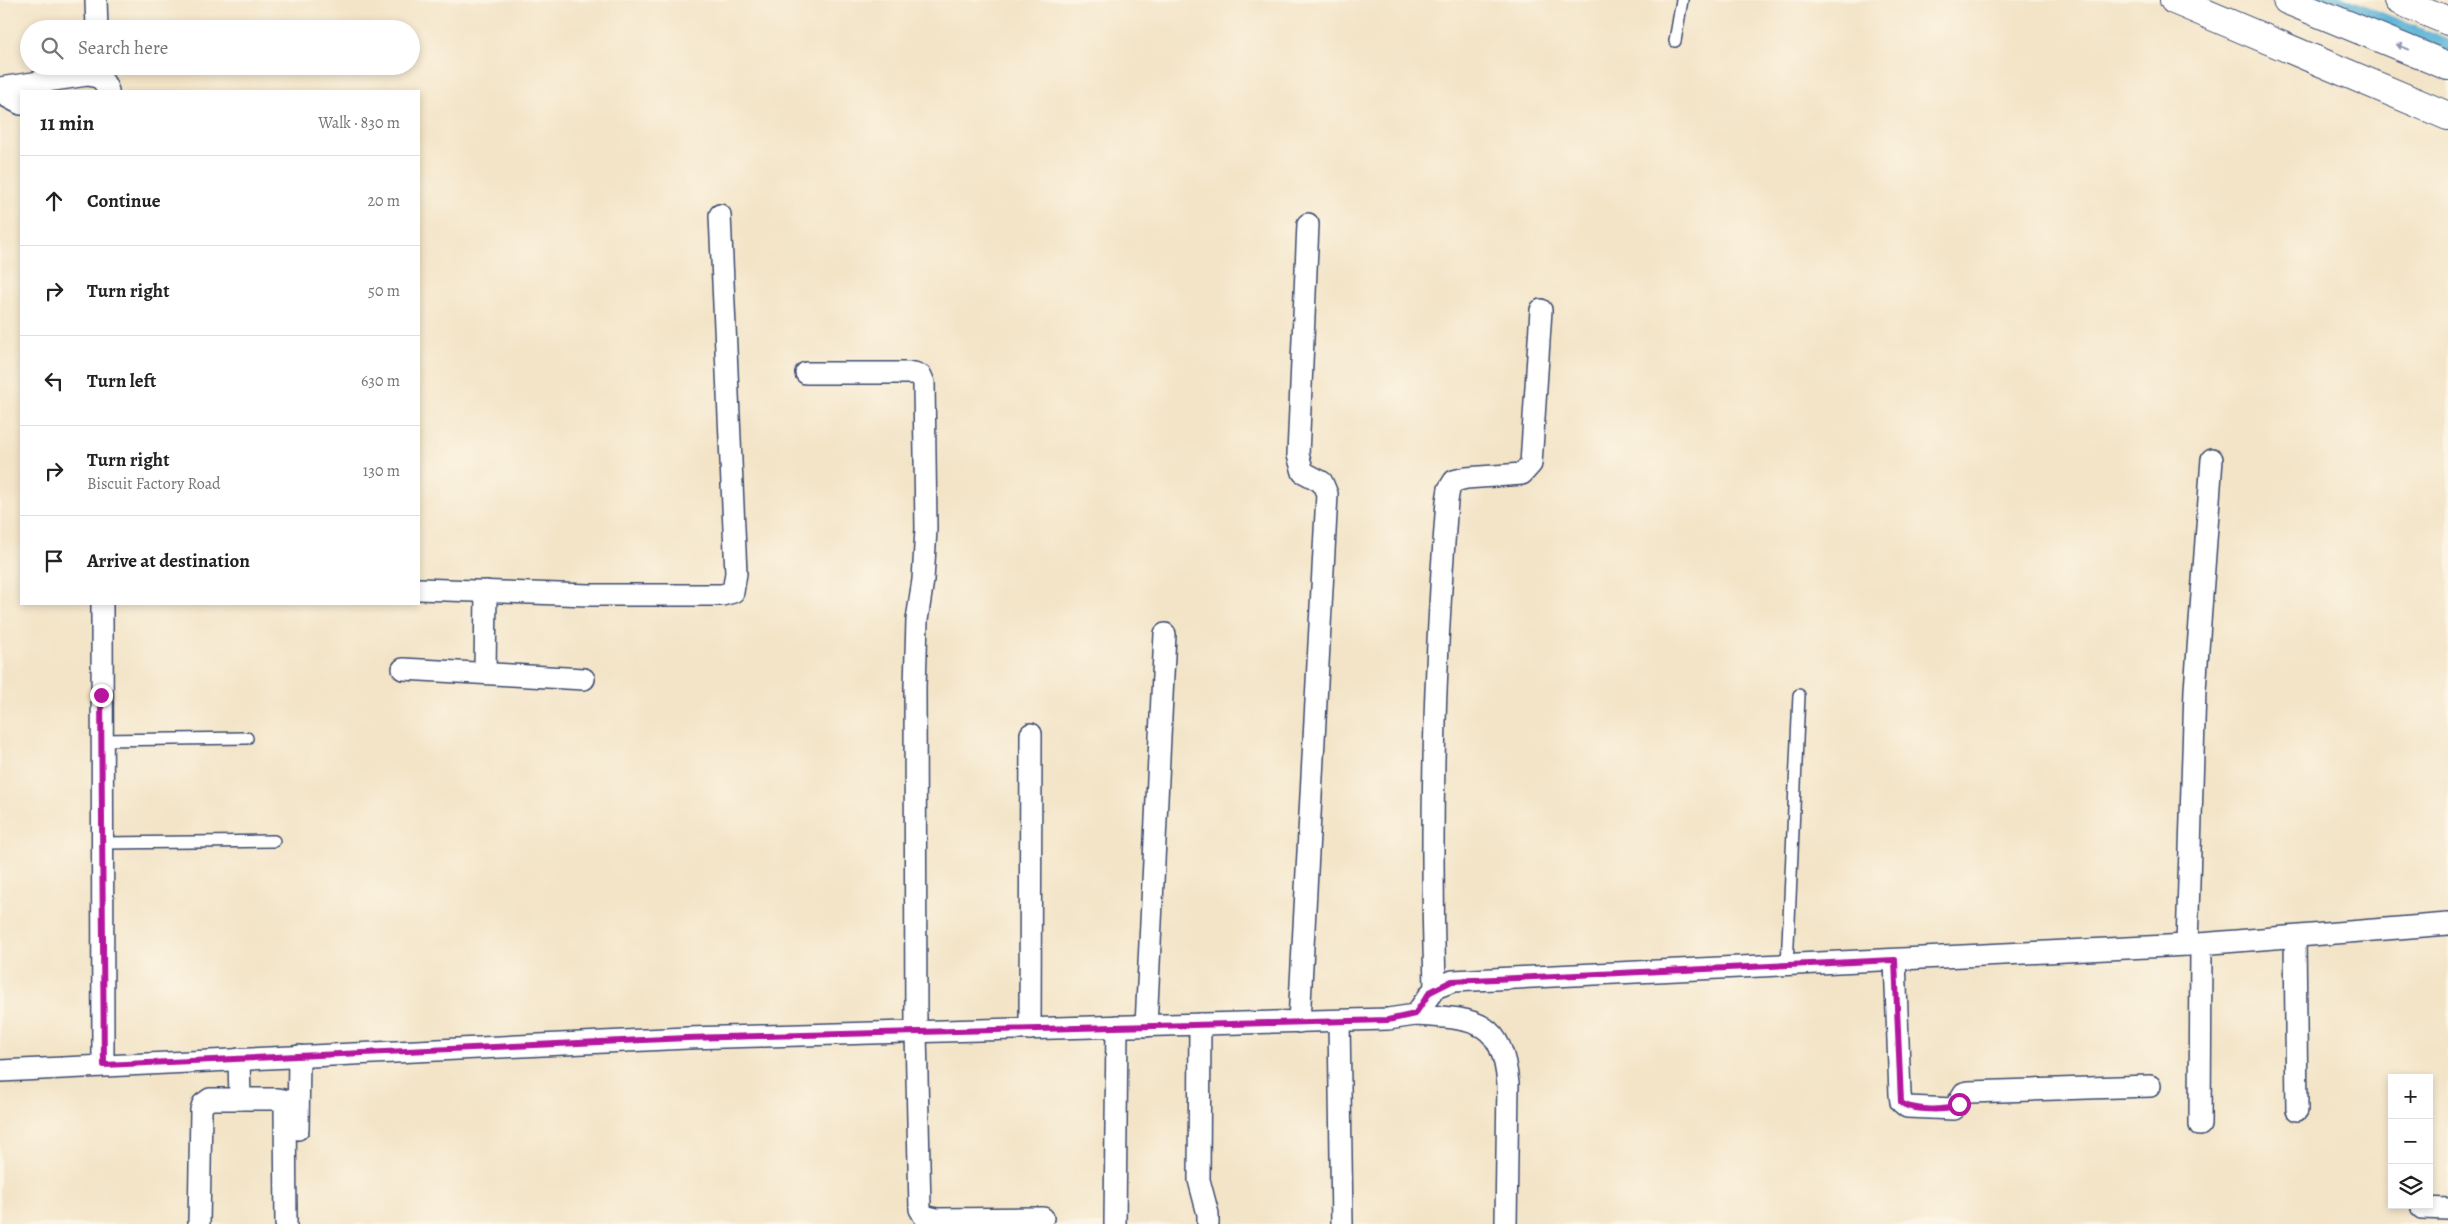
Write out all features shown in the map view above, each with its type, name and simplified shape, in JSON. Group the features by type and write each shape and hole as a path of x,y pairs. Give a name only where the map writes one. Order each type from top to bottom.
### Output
{"main road":[{"path":"2174,0 2448,116"},
{"path":"2287,0 2448,66"},
{"path":"2398,0 2448,21"}],"street":[{"path":"96,0 97,20"},
{"path":"0,88 81,75"},
{"path":"0,93 20,103"},
{"path":"420,589 589,595 722,595 733,592 736,573 720,215"},
{"path":"1299,1022 1328,494 1322,482 1303,472 1298,455 1308,224"},
{"path":"1435,988 1431,867 1432,787 1439,605 1449,489 1454,481 1459,479 1522,474 1531,464 1541,310"},
{"path":"806,373 914,373 923,378 926,529 923,580 917,620 915,687 916,1032 919,1202 921,1213 930,1218"},
{"path":"2200,1125 2194,945 2195,690 2212,459"},
{"path":"485,673 486,591"},
{"path":"102,605 101,740 104,1065"},
{"path":"1146,1026 1165,634"},
{"path":"403,668 584,679"},
{"path":"1030,1029 1031,734"},
{"path":"1415,1014 1435,988 1452,981 2194,945 2448,924"},
{"path":"2295,937 2297,1110"},
{"path":"1895,960 1900,1094 1901,1102 1907,1107 1954,1109 1964,1093 1972,1091 2150,1086"},
{"path":"0,1071 687,1038 1339,1021 1397,1019 1415,1014 1456,1018 1484,1027 1501,1045 1506,1063 1508,1084 1506,1224"},
{"path":"1339,1021 1342,1224"},
{"path":"1200,1024 1198,1180 1208,1214 1208,1224"},
{"path":"1115,1224 1117,1026"},
{"path":"297,1224 299,1056"},
{"path":"240,1059 240,1099"},
{"path":"199,1224 201,1110 203,1104 210,1099 283,1100 285,1107 286,1224"},
{"path":"2433,1208 2448,1209"},
{"path":"906,1224 930,1218 1004,1221 1043,1218"}],"lane":[{"path":"1675,41 1682,0"},
{"path":"1786,966 1799,695"},
{"path":"101,740 247,738"},
{"path":"102,843 274,840"}],"waterway":[{"path":"2326,0 2448,50"}],"route":[{"path":"101,695 104,1065 687,1038 1388,1020 1408,1018 1415,1014 1430,992 1452,981 1895,960 1901,1102 1911,1108 1954,1109 1959,1104"}]}
